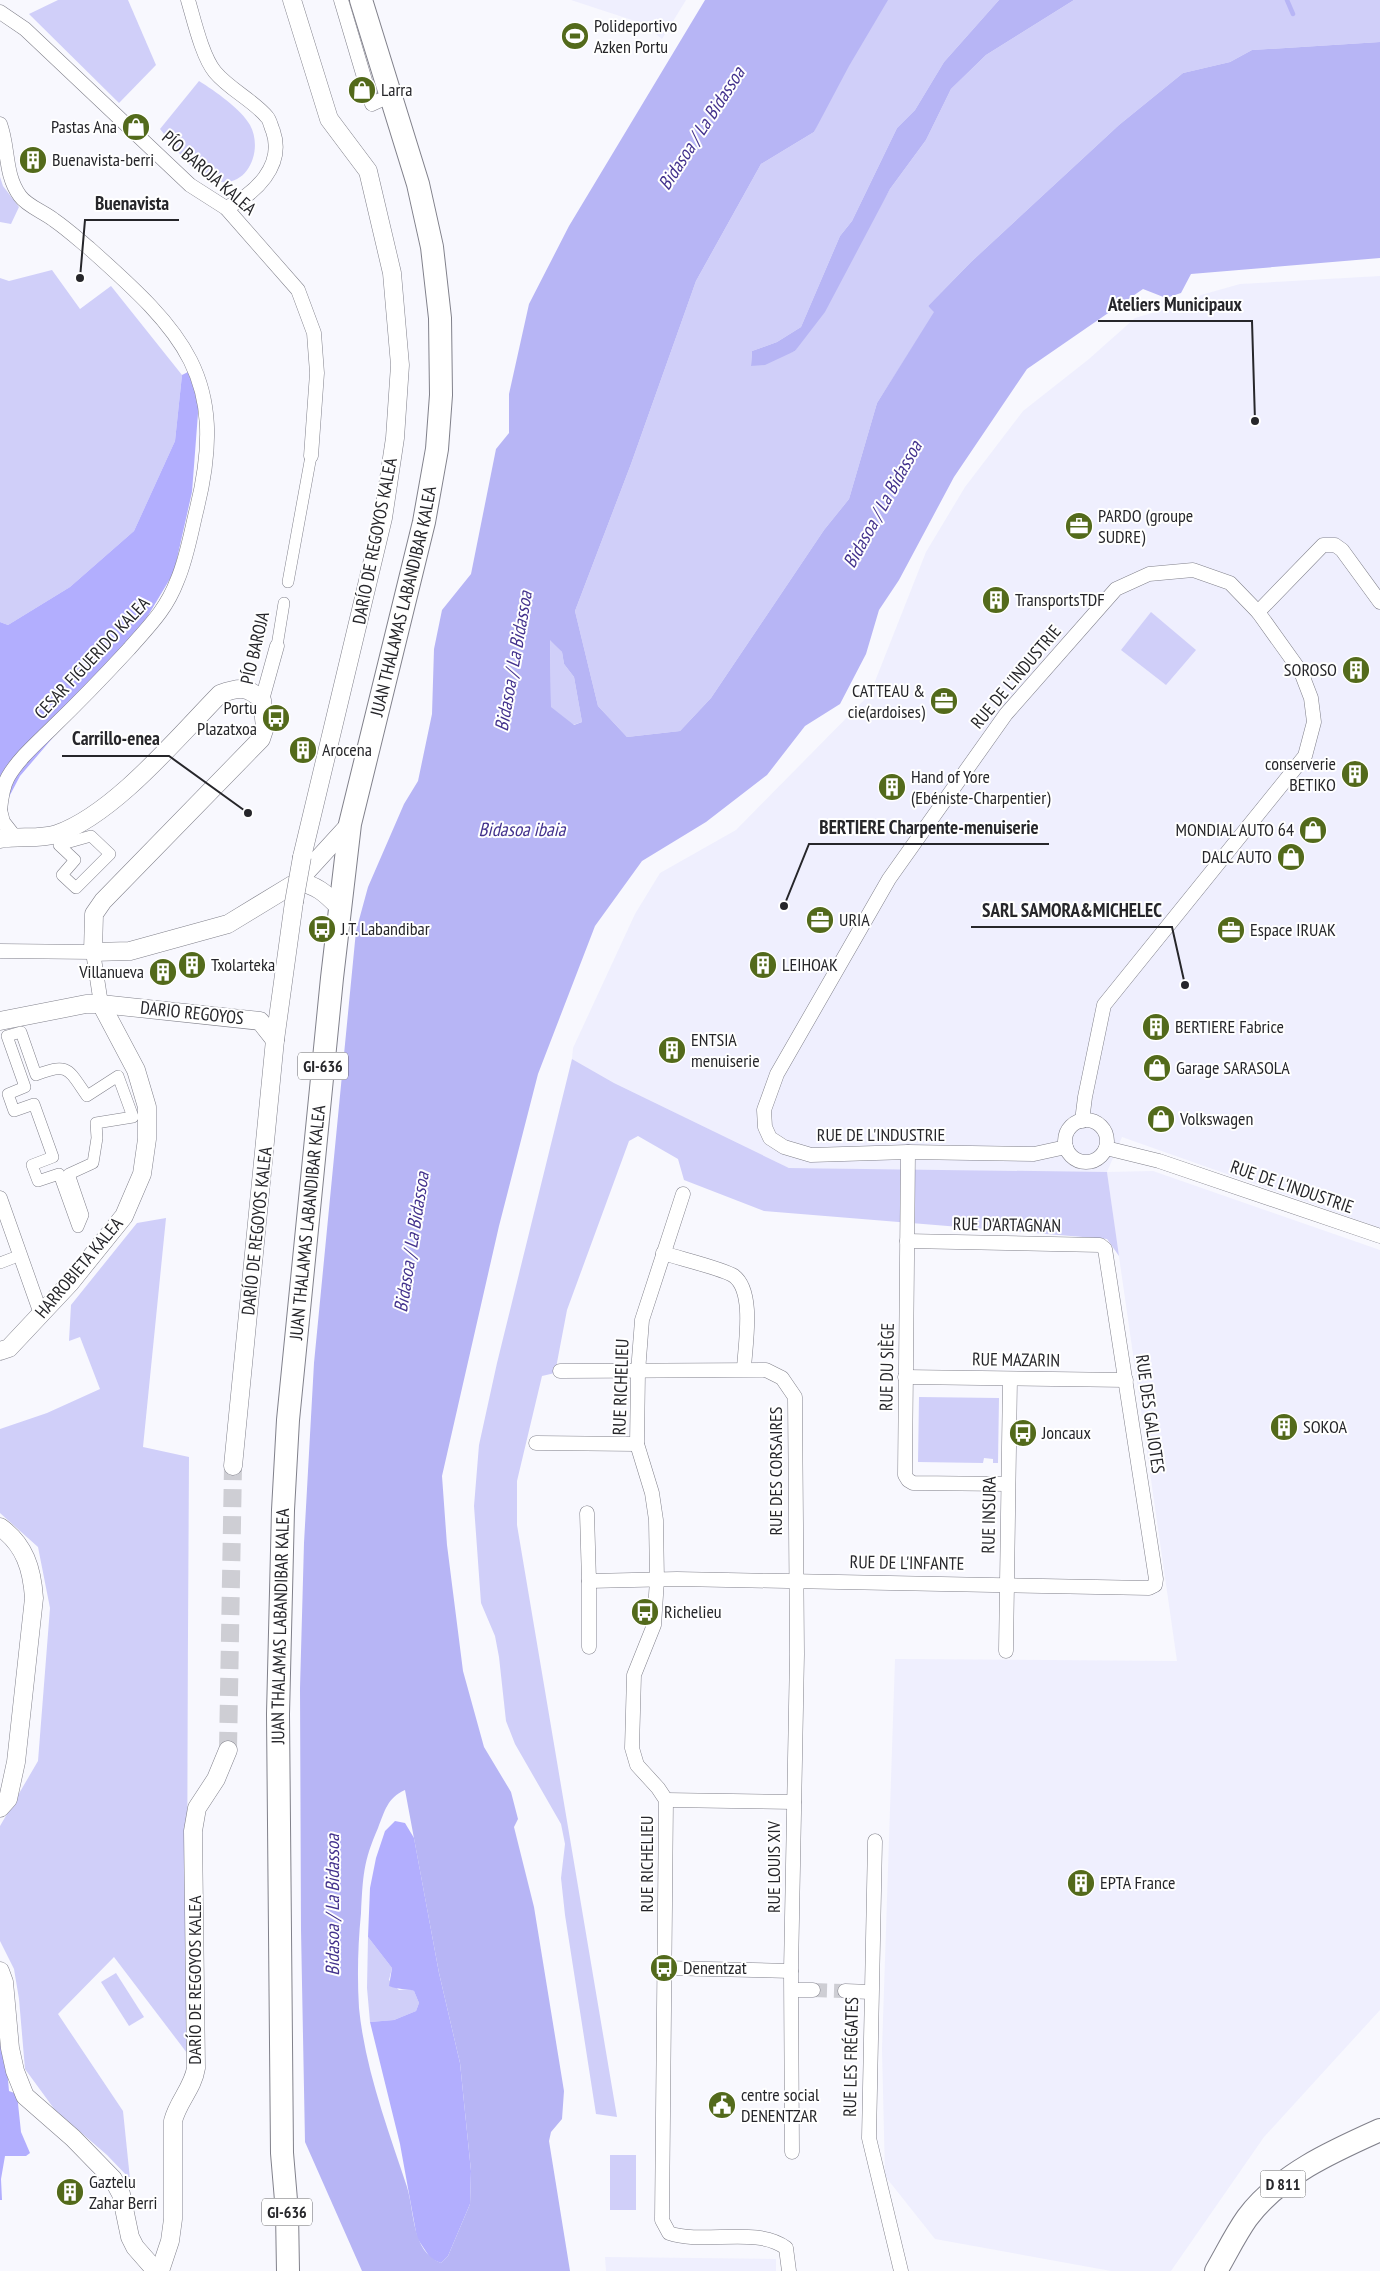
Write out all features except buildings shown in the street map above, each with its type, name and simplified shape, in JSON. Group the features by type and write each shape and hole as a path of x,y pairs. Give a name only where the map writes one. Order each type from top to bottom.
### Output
{"main road":[{"name":"JUAN THALAMAS LABANDIBAR KALEA","path":"288,2271 282,2153 278,1714 283,1510 289,1410 339,907 350,824 424,522 437,449 441,395 440,318 432,246 418,184 361,0"},
{"name":"D 811","path":"1216,2271 1247,2218 1272,2193 1310,2165 1380,2130"},
{"name":"JUAN THALAMAS LABANDIBAR KALEA","path":"280,2271 279,2212 282,2153"}],"street":[{"path":"188,0 211,66 244,98 268,117 276,142 272,168 259,186 244,200 226,208"},
{"name":"DARÍO DE REGOYOS KALEA","path":"234,1466 275,1040 294,902 302,857 383,518 395,438 400,364 392,272 368,171 329,120 292,0"},
{"path":"341,0 372,104 392,99"},
{"name":"PÍO BAROJA KALEA","path":"0,12 25,29 190,185 226,208 298,290 314,333 318,373 311,456 288,582"},
{"name":"CESAR FIGUERIDO KALEA","path":"0,124 5,140 7,166 13,184 21,198 68,230 114,271 159,313 180,342 196,372 206,406 208,434 205,473 181,572 171,596 161,614 100,681 24,756 7,779 0,810 7,838"},
{"path":"1258,612 1323,545 1335,545 1342,550 1380,602"},
{"name":"RUE DE L'INDUSTRIE","path":"1066,1147 1034,1154 908,1152 811,1155 784,1147 770,1138 765,1127 764,1110 777,1074 889,879 1006,714 1116,589 1149,574 1193,570 1230,583 1258,612 1301,672 1311,698 1314,722 1305,756 1104,1005 1085,1097 1082,1121"},
{"name":"PÍO BAROJA","path":"262,700 277,646 284,604"},
{"path":"7,838 31,838 56,834 81,822 114,800 220,694 236,688 253,692 262,700 265,727 261,738 103,901 94,914 93,952 101,1004"},
{"path":"0,951 130,951 228,924 297,882 350,824"},
{"path":"91,836 110,854 76,888 62,875 75,860 59,845 91,836"},
{"path":"297,882 312,885 322,890 339,907"},
{"path":"260,1021 281,995"},
{"name":"DARIO REGOYOS","path":"0,1021 86,1004 101,1004 260,1021 275,1040"},
{"name":"HARROBIETA KALEA","path":"0,1351 9,1348 42,1314 70,1283 124,1216 142,1174 148,1139 147,1108 136,1070 101,1004"},
{"path":"21,1032 36,1074 61,1067 75,1080 87,1096 118,1076 133,1117 96,1123 98,1138 93,1163 69,1174 83,1216 78,1227 59,1174 38,1181 34,1173 32,1164 53,1157 34,1104 14,1111 8,1094 25,1087 7,1036 21,1032"},
{"path":"1082,1121 1096,1123 1102,1128 1107,1141 1106,1148 1098,1158 1086,1162 1073,1158 1066,1147 1066,1134 1070,1128 1082,1121"},
{"name":"RUE DE L'INDUSTRIE","path":"1106,1148 1159,1161 1380,1236"},
{"name":"RUE DU SIÈGE","path":"908,1152 905,1475 913,1483 1008,1484"},
{"name":"RUE RICHELIEU","path":"683,1194 642,1320 638,1372 637,1444 652,1493 656,1520 657,1580 654,1625 634,1675 631,1736 636,1765 658,1788 666,1800 662,2220 664,2227 669,2233 680,2237 749,2238 777,2241 786,2248 789,2271"},
{"path":"0,1198 42,1314"},
{"name":"RUE D'ARTAGNAN","path":"907,1242 1100,1245 1106,1249"},
{"name":"RUE DES GALIOTES","path":"1106,1249 1156,1579 1155,1585"},
{"path":"663,1253 733,1275 743,1286 748,1309 744,1369"},
{"path":"0,1263 13,1258"},
{"name":"RUE DES CORSAIRES","path":"560,1370 638,1372 744,1369 766,1370 782,1378 795,1397 797,1582"},
{"name":"RUE MAZARIN","path":"906,1377 1126,1380"},
{"name":"RUE INSURA","path":"1006,1651 1010,1379"},
{"path":"536,1443 637,1444"},
{"path":"587,1512 589,1648"},
{"path":"0,1527 21,1549 32,1573 34,1598 16,1762 8,1799 0,1808"},
{"name":"RUE DE L'INFANTE","path":"589,1581 1008,1584 1149,1588 1155,1585"},
{"name":"RUE LOUIS XIV","path":"792,2152 792,1971 797,1582"},
{"name":"DARÍO DE REGOYOS KALEA","path":"160,2271 170,2241 173,2219 173,2121 176,2110 193,2083 196,2068 193,1831 197,1808 216,1779 228,1750"},
{"path":"666,1800 794,1802"},
{"name":"RUE LES FRÉGATES","path":"875,1841 869,2138 901,2271"},
{"path":"664,1968 792,1971"},
{"path":"0,1971 4,1982 15,2071 25,2096 73,2138 113,2179 120,2194 130,2237 135,2247 156,2271"},
{"path":"792,1990 813,1990"},
{"path":"845,1991 872,1992"}],"shaded area":[{"path":"58,0 128,0 156,65 119,103 29,14"},
{"path":"571,0 686,0 662,39 644,24"},
{"path":"871,0 999,0 944,62 915,110 897,128 852,221 840,236 801,327 777,342 752,351 751,366 795,351 890,189 926,140 951,89 986,55 1074,0 1380,0 1380,42 1252,50 1230,62 1183,73 1119,125 971,262 928,306 935,312 877,403 849,499 824,530 711,698 680,731 627,737 598,706 575,611 631,464 696,281 761,164 814,132"},
{"path":"199,81 220,95 246,119 254,136 253,158 242,176 233,181 223,182 203,175 182,157 160,129"},
{"path":"0,177 3,186 19,207 11,224 0,222"},
{"path":"52,270 80,309 111,286 182,375 175,441 134,531 70,587 8,625 0,622 0,278 9,281"},
{"path":"1380,276 1380,1228 1122,1137 1107,1172 1153,1171 1380,1250 1380,2010 1264,2137 1171,2271 1111,2271 935,2239 885,2176 882,2049 895,1659 1177,1661 1107,1173 789,1168 614,1083 572,1059 573,1048 635,914 660,873 736,830 870,694 926,552 965,487 1023,411 1089,359 1135,318 1169,308 1185,308 1201,295 1240,284"},
{"path":"190,371 199,400 192,492 174,572 127,651 20,776 0,814 0,622 8,625 70,587 134,531 175,441 182,375"},
{"path":"1151,612 1196,650 1166,685 1121,650"},
{"path":"550,639 562,652 564,664 574,677 582,722 573,725 551,708"},
{"path":"572,1059 614,1083 789,1168 1107,1172 1119,1256 1107,1239 764,1211 684,1180 678,1159 638,1136 629,1141 567,1310 555,1373 542,1376 517,1481 517,1525 617,2117 596,2114 565,1915 561,1878 565,1844 561,1824 515,1744 506,1721 495,1636 481,1603 474,1506 479,1445 497,1363"},
{"path":"166,1218 143,1447 189,1457 187,1826 189,2047 187,2053 114,1957 58,2014 123,2111 130,2179 107,2155 55,2110 25,2069 19,1999 14,1969 0,1941 0,1826 38,1761 50,1608 38,1547 0,1513 0,1429 47,1413 100,1389 80,1337 69,1341 71,1305 137,1223"},
{"path":"919,1397 999,1398 998,1463 993,1463 993,1459 984,1458 983,1463 918,1462"},
{"path":"395,1821 405,1823 414,1838 439,1973 460,2063 471,2171 470,2204 448,2256 441,2263 431,2259 417,2238 400,2144 370,2022 394,2020 416,2011 419,2003 414,1991 389,1986 392,1968 368,1937 370,1888 376,1858 385,1831"},
{"path":"368,1937 392,1968 389,1980 399,1990 409,1989 414,1991 419,2003 416,2011 394,2020 370,2022 367,1988"},
{"path":"116,1973 144,2017 129,2026 101,1982"},
{"path":"0,2043 7,2069 9,2091 17,2094 21,2132 30,2153 26,2156 5,2156 1,2179 2,2200 0,2200"},
{"path":"610,2155 636,2155 636,2210 610,2210"},
{"path":"605,2257 776,2259 776,2271 606,2271"}],"water":[{"name":"Bidasoa ibaia","path":"705,0 888,0 849,66 814,132 761,164 696,281 631,464 575,611 598,706 627,737 680,731 711,698 824,530 849,499 877,403 934,312 928,306 971,262 1119,125 1183,73 1230,62 1252,50 1380,42 1380,258 1191,274 1181,293 1166,298 1143,289 1027,369 954,477 899,580 879,610 866,654 840,704 805,726 767,775 706,822 642,861 595,926 538,1074 499,1226 442,1476 447,1545 463,1671 484,1747 511,1792 518,1819 514,1827 534,1907 564,2091 562,2119 551,2132 549,2141 570,2271 362,2271 305,2142 301,1930 300,1688 304,1543 314,1363 356,931 368,887 404,804 418,781 432,714 434,649 442,610 471,574 496,449 509,433 509,394 529,304 569,226","holes":["550,640 562,652 564,664 574,677 582,722 574,725 551,707","405,1790 439,1973 460,2063 471,2171 470,2204 448,2256 441,2263 431,2257 419,2241 410,2197 385,2121 366,2054 359,2008 359,1948 363,1879 367,1860 387,1806 394,1797"]},
{"path":"999,0 1074,0 986,55 951,89 926,140 890,189 825,312 795,351 765,365 751,366 752,351 777,342 801,327 840,236 852,221 897,128 915,110 944,62"}],"waterway":[{"path":"1287,0 1293,14"}],"tunnel":[{"path":"228,1750 233,1466"},
{"path":"813,1990 845,1991"}],"place":[{"name":"Polideportivo Azken Portu","path":"575,36"},
{"name":"Larra","path":"362,90"},
{"name":"Pastas Ana","path":"136,127"},
{"name":"Buenavista-berri","path":"33,160"},
{"name":"Buenavista","path":"80,278"},
{"name":"Ateliers Municipaux","path":"1255,421"},
{"name":"PARDO (groupe SUDRE)","path":"1079,526"},
{"name":"TransportsTDF","path":"996,600"},
{"name":"SOROSO","path":"1356,670"},
{"name":"CATTEAU & cie(ardoises)","path":"944,701"},
{"name":"Portu Plazatxoa","path":"276,718"},
{"name":"Arocena","path":"303,750"},
{"name":"conserverie BETIKO","path":"1355,774"},
{"name":"Hand of Yore (Ebéniste-Charpentier)","path":"892,787"},
{"name":"Carrillo-enea","path":"248,813"},
{"name":"MONDIAL AUTO 64","path":"1313,830"},
{"name":"DALC AUTO","path":"1291,857"},
{"name":"BERTIERE Charpente-menuiserie","path":"784,906"},
{"name":"URIA","path":"820,920"},
{"name":"J.T. Labandibar","path":"322,929"},
{"name":"Espace IRUAK","path":"1231,930"},
{"name":"Txolarteka","path":"192,965"},
{"name":"LEIHOAK","path":"763,965"},
{"name":"Villanueva","path":"163,972"},
{"name":"SARL SAMORA&MICHELEC","path":"1185,985"},
{"name":"BERTIERE Fabrice","path":"1156,1027"},
{"name":"ENTSIA menuiserie","path":"672,1050"},
{"name":"Garage SARASOLA","path":"1157,1068"},
{"name":"Volkswagen","path":"1161,1119"},
{"name":"SOKOA","path":"1284,1427"},
{"name":"Joncaux","path":"1023,1433"},
{"name":"Richelieu","path":"645,1612"},
{"name":"EPTA France","path":"1081,1883"},
{"name":"Denentzat","path":"664,1968"},
{"name":"centre social DENENTZAR","path":"722,2105"},
{"name":"Gaztelu Zahar Berri","path":"70,2192"}],"water label":[{"name":"Bidasoa / La Bidassoa","path":"701,128"},
{"name":"Bidasoa / La Bidassoa","path":"882,504"},
{"name":"Bidasoa / La Bidassoa","path":"513,661"},
{"name":"Bidasoa / La Bidassoa","path":"411,1242"},
{"name":"Bidasoa / La Bidassoa","path":"332,1905"}]}
